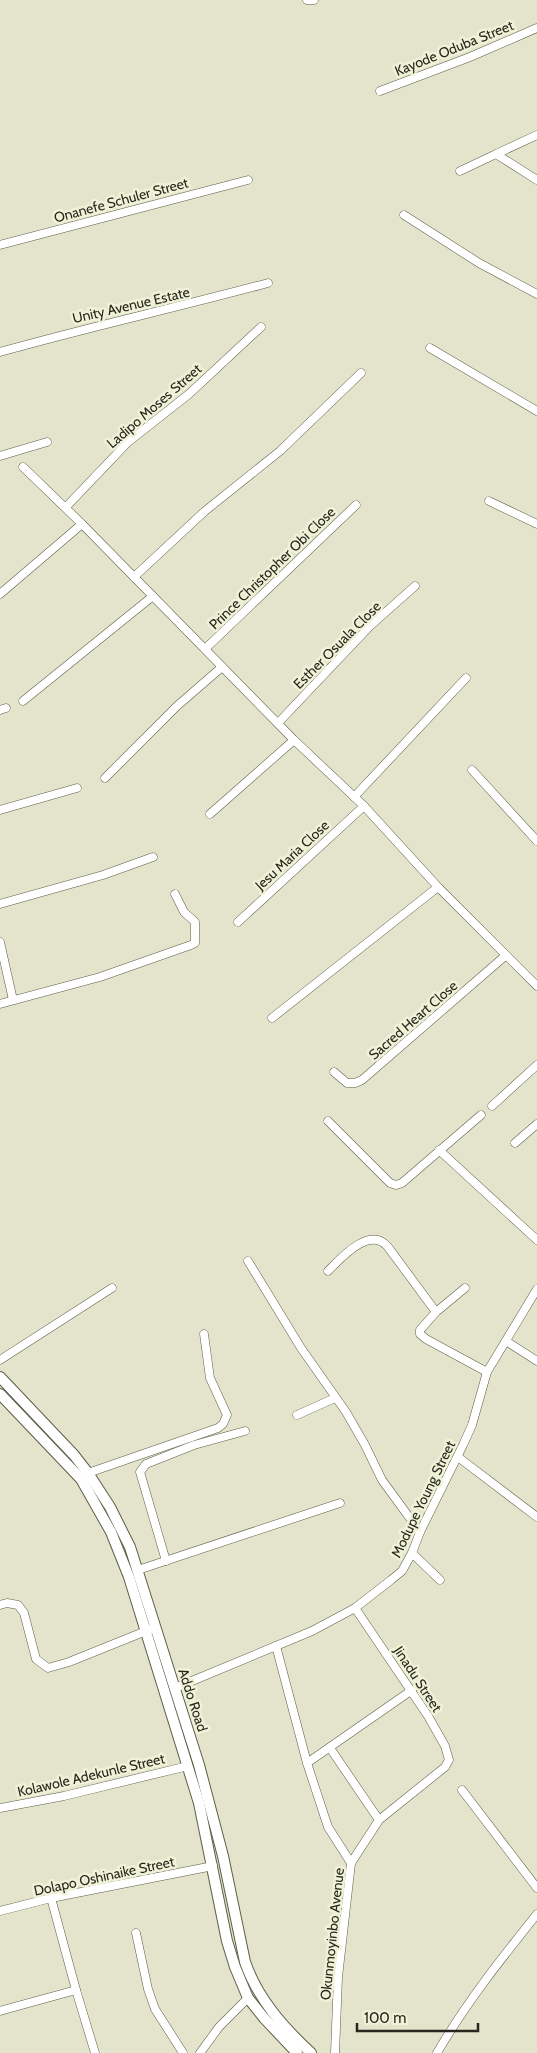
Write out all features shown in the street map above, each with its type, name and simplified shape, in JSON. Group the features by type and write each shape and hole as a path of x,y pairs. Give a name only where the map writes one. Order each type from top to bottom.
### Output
{"main road":[{"name":"Addo Road","path":"0,1377 74,1455 88,1473 100,1490 130,1547 138,1570 150,1630 199,1803 235,1967 248,1998 297,2053"},
{"name":"Addo Road","path":"0,1394 81,1479 121,1553 150,1630 175,1688 209,1801 245,1962 251,1978 259,1994 279,2020 311,2053"}],"street":[{"path":"307,0 314,0"},
{"name":"Kayode Oduba Street","path":"380,91 470,57 537,28"},
{"path":"460,171 537,135"},
{"path":"496,154 537,180"},
{"name":"Onanefe Schuler Street","path":"0,245 248,180"},
{"path":"404,215 479,263 537,294"},
{"name":"Unity Avenue Estate","path":"0,352 88,327 268,283"},
{"name":"Ladipo Moses Street","path":"66,507 128,442 189,394 262,327"},
{"path":"430,348 537,411"},
{"path":"134,577 205,511 280,451 361,373"},
{"path":"0,456 47,442"},
{"path":"23,467 66,507 294,740 364,806 438,887 537,986"},
{"path":"489,501 537,524"},
{"name":"Prince Christopher Obi Close","path":"205,649 356,505"},
{"path":"0,594 82,524"},
{"name":"Esther Osuala Close","path":"278,723 363,633 415,586"},
{"path":"23,701 153,596"},
{"path":"105,778 177,706 222,667"},
{"path":"354,797 466,678"},
{"path":"210,814 294,740"},
{"path":"472,770 537,841"},
{"path":"0,810 77,788"},
{"name":"Jesu Maria Close","path":"238,922 364,806"},
{"path":"0,904 103,874 153,857"},
{"path":"272,1018 438,887"},
{"path":"0,1004 100,977 194,943 195,922 184,912 175,894"},
{"path":"0,942 13,1000"},
{"name":"Sacred Heart Close","path":"334,1072 347,1083 355,1083 362,1080 506,956"},
{"path":"492,1106 537,1065"},
{"path":"328,1121 390,1183 396,1185 402,1183 481,1114"},
{"path":"515,1143 537,1124"},
{"path":"439,1150 537,1240"},
{"path":"328,1271 358,1244 381,1241 388,1247 436,1312"},
{"path":"248,1261 301,1348 365,1445 382,1480 420,1532"},
{"path":"0,1360 112,1288"},
{"path":"465,1288 436,1312 420,1330 421,1336 487,1372"},
{"name":"Modupe Young Street","path":"175,1688 312,1631 355,1608 402,1571 472,1425 487,1372 537,1289"},
{"path":"88,1473 218,1428 223,1424 227,1415 210,1378 204,1334"},
{"path":"506,1341 537,1362"},
{"path":"297,1415 335,1398"},
{"path":"166,1561 140,1472 141,1469 146,1464 194,1446 245,1431"},
{"path":"458,1457 537,1518"},
{"path":"138,1570 340,1503"},
{"path":"412,1553 440,1580"},
{"path":"0,1605 7,1603 18,1605 24,1614 36,1660 48,1668 69,1662 150,1630"},
{"name":"Jinadu Street","path":"355,1608 412,1690 444,1746 449,1760 445,1767"},
{"path":"276,1646 308,1763 328,1827 351,1863"},
{"path":"308,1763 412,1690"},
{"path":"330,1748 379,1820"},
{"name":"Kolawole Adekunle Street","path":"0,1808 64,1796 188,1766"},
{"name":"Okunmoyinbo Avenue","path":"334,2053 338,1977 351,1863 379,1820 445,1767"},
{"path":"462,1790 537,1888"},
{"name":"Dolapo Oshinaike Street","path":"0,1911 52,1898 213,1866"},
{"path":"52,1898 95,2053"},
{"path":"437,2053 458,2017 497,1963 537,1914"},
{"path":"136,1933 148,1989 155,2009 183,2053"},
{"path":"0,2010 76,1990"},
{"path":"200,2053 219,2027 248,1998"}]}
